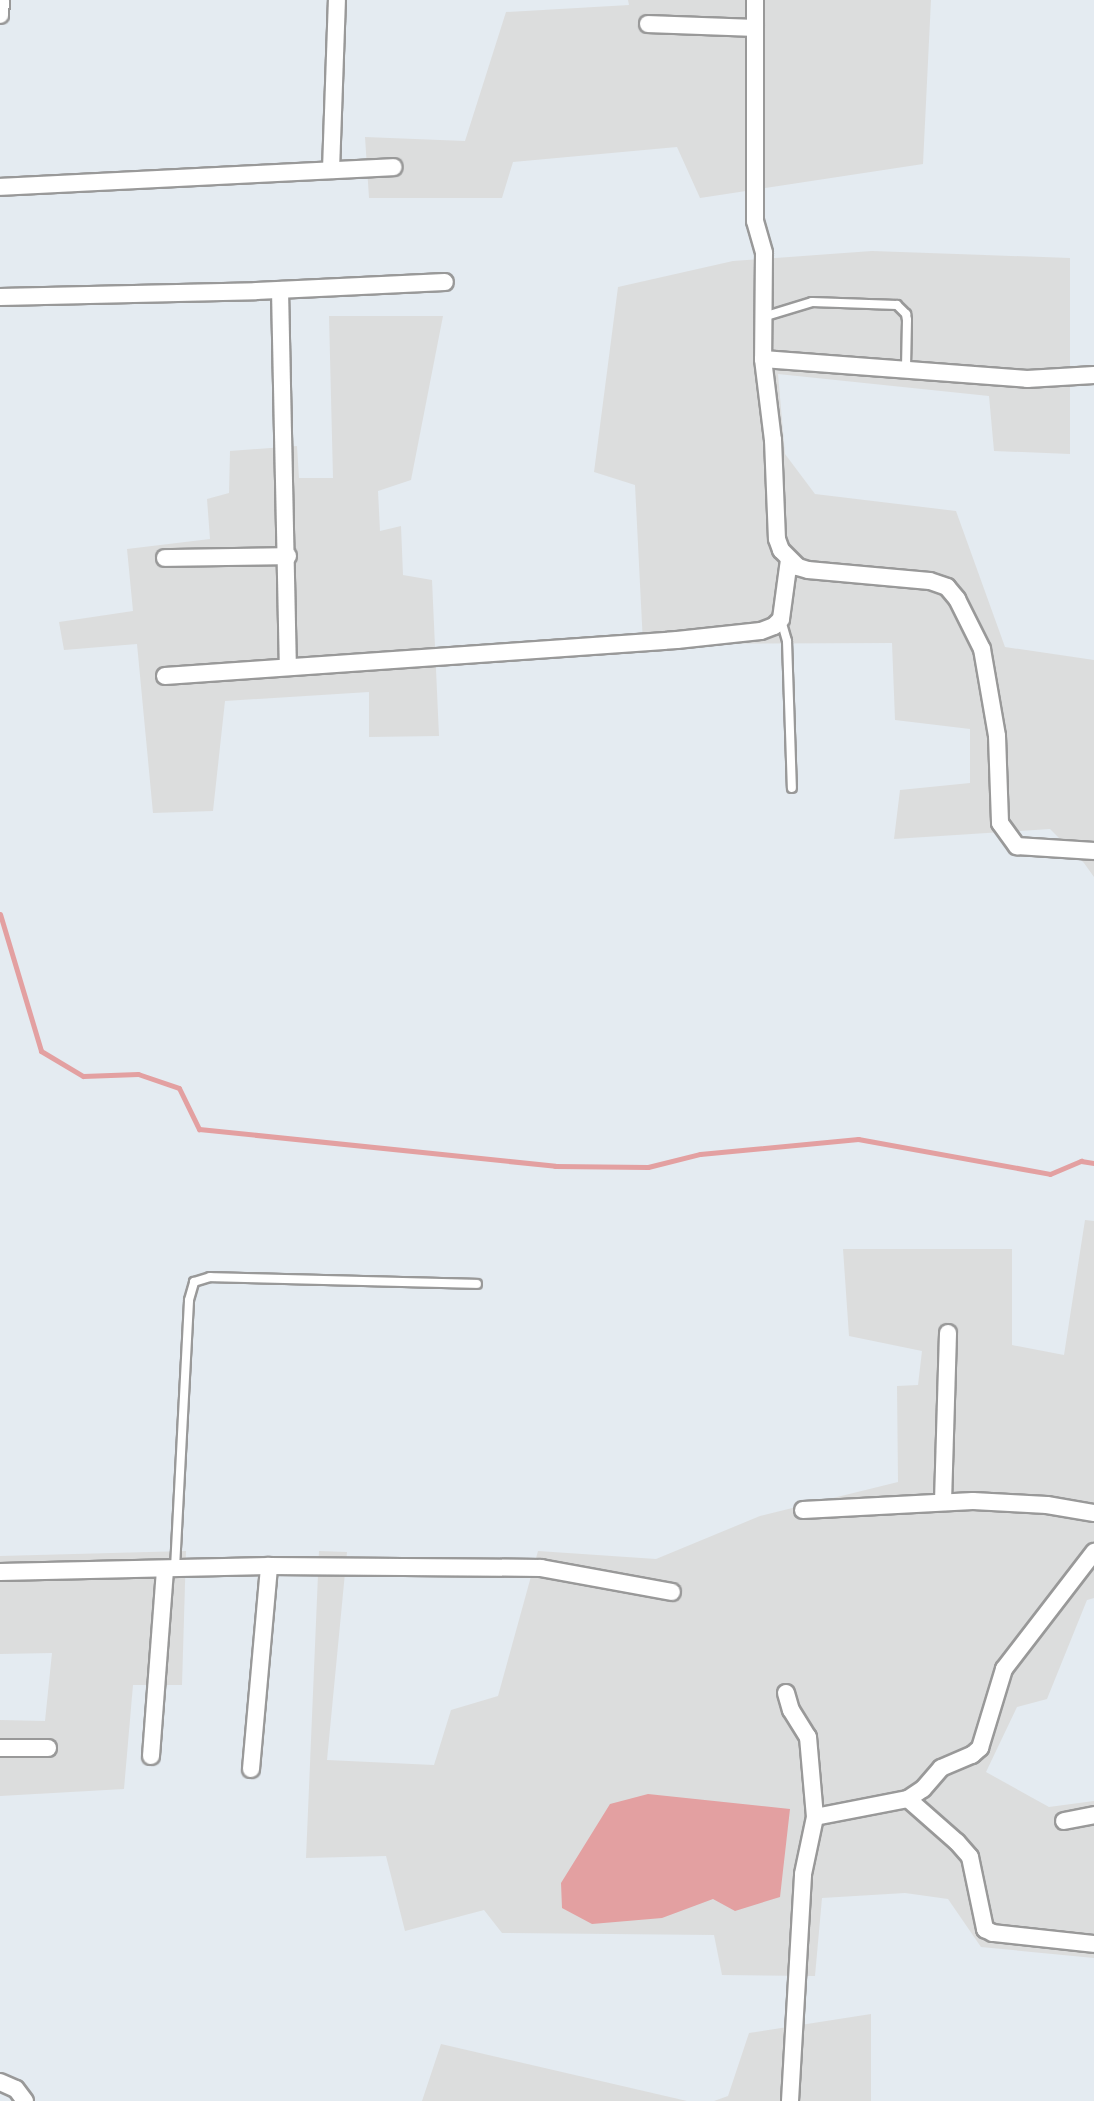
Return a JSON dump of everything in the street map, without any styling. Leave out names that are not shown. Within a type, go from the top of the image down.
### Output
[{"type":"street","points":[[0,15],[2,0]]},
{"type":"street","points":[[332,170],[337,0]]},
{"type":"street","points":[[755,0],[755,221],[764,253],[766,286],[763,359],[773,440],[777,539],[781,550],[798,567],[808,570],[930,581],[946,587],[957,599],[982,649],[997,736],[1000,823],[1017,846],[1094,850]]},
{"type":"street","points":[[648,24],[755,28]]},
{"type":"street","points":[[0,187],[393,167]]},
{"type":"street","points":[[0,297],[280,290],[445,282]]},
{"type":"street","points":[[280,290],[288,556],[288,668]]},
{"type":"street","points":[[763,359],[906,368],[1027,379],[1094,375]]},
{"type":"street","points":[[165,558],[288,556]]},
{"type":"street","points":[[165,676],[677,640],[761,631],[774,626],[781,619],[789,560]]},
{"type":"street","points":[[943,1502],[948,1333]]},
{"type":"street","points":[[803,1510],[973,1501],[1047,1505],[1094,1513]]},
{"type":"street","points":[[815,1817],[908,1799],[923,1789],[941,1768],[972,1755],[980,1748],[1004,1669],[1094,1552]]},
{"type":"street","points":[[251,1769],[269,1566]]},
{"type":"street","points":[[0,1572],[269,1566],[541,1568],[672,1592]]},
{"type":"street","points":[[151,1756],[170,1569]]},
{"type":"street","points":[[786,1693],[791,1710],[808,1737],[815,1817],[803,1874],[790,2101]]},
{"type":"street","points":[[0,1748],[48,1748]]},
{"type":"street","points":[[908,1799],[957,1842],[970,1857],[985,1929],[993,1933],[1094,1944]]},
{"type":"street","points":[[1064,1821],[1094,1815]]},
{"type":"street","points":[[0,2082],[16,2089],[25,2101]]},
{"type":"lane","points":[[763,317],[812,302],[897,305],[906,314],[907,320],[906,368]]},
{"type":"lane","points":[[781,619],[787,641],[792,789]]},
{"type":"lane","points":[[170,1569],[189,1300],[194,1282],[210,1278],[477,1284]]},
{"type":"shaded area","points":[[628,0],[931,0],[923,164],[700,198],[677,147],[513,162],[502,198],[369,198],[365,137],[465,141],[506,12],[629,5]]},
{"type":"shaded area","points":[[872,251],[1070,258],[1070,454],[994,451],[989,396],[778,374],[785,454],[815,494],[956,511],[1005,647],[1094,660],[1094,877],[1084,863],[1050,829],[894,839],[900,790],[970,783],[970,729],[895,720],[892,643],[643,644],[635,485],[594,472],[618,287],[733,261]]},
{"type":"shaded area","points":[[329,316],[443,316],[411,480],[378,491],[380,531],[401,526],[403,575],[432,580],[439,736],[369,737],[369,692],[225,701],[213,811],[153,813],[137,644],[64,650],[59,622],[133,611],[127,549],[210,539],[207,499],[229,493],[230,451],[297,446],[299,478],[333,478]]},
{"type":"shaded area","points":[[1085,1220],[1094,1221],[1094,1598],[1087,1600],[1047,1699],[1017,1707],[986,1772],[1049,1807],[1094,1801],[1094,1958],[981,1947],[948,1899],[905,1893],[822,1898],[815,1976],[722,1975],[714,1935],[502,1933],[484,1910],[405,1931],[386,1856],[306,1858],[319,1551],[347,1552],[327,1760],[434,1765],[451,1710],[498,1696],[538,1551],[656,1559],[760,1516],[898,1482],[897,1386],[918,1385],[922,1351],[849,1336],[843,1249],[1012,1249],[1012,1345],[1064,1355]]},
{"type":"shaded area","points":[[186,1551],[182,1685],[133,1685],[124,1789],[0,1796],[0,1720],[45,1721],[52,1653],[0,1654],[0,1556]]},
{"type":"shaded area","points":[[648,1794],[790,1809],[780,1897],[735,1911],[713,1899],[662,1918],[592,1924],[562,1908],[561,1883],[610,1804]]},
{"type":"shaded area","points":[[871,2014],[871,2101],[714,2101],[728,2096],[749,2033]]},
{"type":"shaded area","points":[[441,2044],[687,2101],[422,2101]]},
{"type":"waterway","points":[[0,914],[41,1051],[83,1076],[138,1074],[179,1088],[199,1129],[555,1166],[648,1167],[700,1154],[858,1139],[1050,1174],[1081,1161],[1094,1163]]}]
